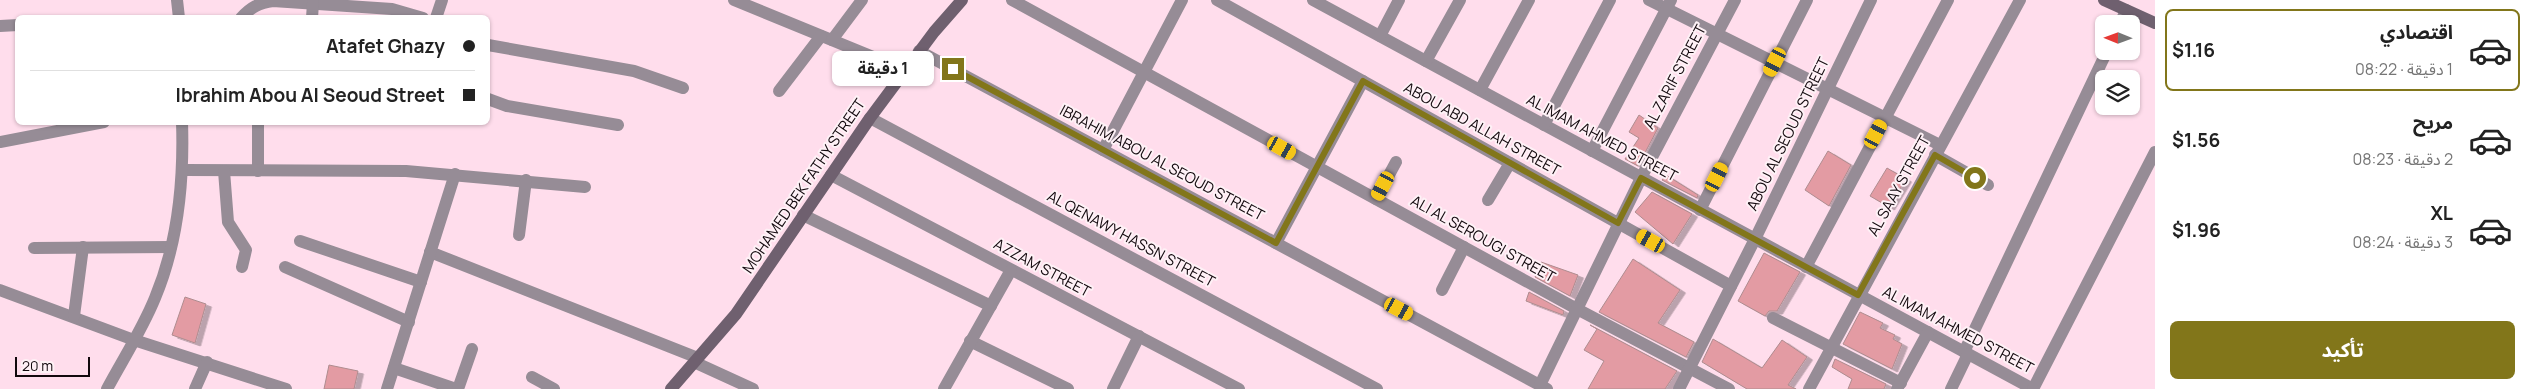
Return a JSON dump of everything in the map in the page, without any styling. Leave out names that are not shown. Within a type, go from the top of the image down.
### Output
[{"type":"street","points":[[177,0],[179,15]]},
{"type":"street","points":[[437,15],[442,0]]},
{"type":"street","points":[[734,0],[752,3],[826,38],[906,70]]},
{"type":"street","points":[[779,91],[862,0]]},
{"type":"street","name":"MOHAMED BEK FATHY STREET","points":[[671,389],[736,314],[870,118],[919,51],[962,0]]},
{"type":"street","name":"ALI AL SEROUGI STREET","points":[[1012,0],[1577,309],[1729,389]]},
{"type":"street","points":[[1103,150],[1182,0]]},
{"type":"street","name":"ABOU ABD ALLAH STREET","points":[[1217,0],[1731,286]]},
{"type":"street","name":"AL IMAM AHMED STREET","points":[[1313,0],[1327,3],[1380,36],[2033,389]]},
{"type":"street","points":[[1380,36],[1399,0]]},
{"type":"street","points":[[1426,61],[1460,0]]},
{"type":"street","points":[[1480,90],[1529,0]]},
{"type":"street","points":[[1544,125],[1610,0]]},
{"type":"street","points":[[1650,0],[1669,4],[1716,33],[1885,118],[1938,150],[1988,185]]},
{"type":"street","name":"AL ZARIF STREET","points":[[1543,387],[1577,309],[1618,223],[1735,0]]},
{"type":"street","points":[[1700,210],[1807,0]]},
{"type":"street","name":"ABOU AL SEOUD STREET","points":[[1679,389],[1755,239],[1871,0]]},
{"type":"street","points":[[1806,267],[1948,0]]},
{"type":"street","name":"AL SAAY STREET","points":[[1809,389],[1858,295],[2020,0]]},
{"type":"street","points":[[2104,0],[2155,23]]},
{"type":"street","points":[[244,15],[261,2],[273,1],[366,3],[415,15]]},
{"type":"street","points":[[314,15],[320,2]]},
{"type":"street","points":[[1592,151],[1669,4]]},
{"type":"street","points":[[2124,15],[2126,10]]},
{"type":"street","points":[[0,26],[15,25]]},
{"type":"street","points":[[490,45],[634,71],[683,88]]},
{"type":"street","name":"IBRAHIM ABOU AL SEOUD STREET","points":[[919,51],[1543,387]]},
{"type":"street","points":[[1951,389],[2103,60]]},
{"type":"street","points":[[1276,243],[1363,81]]},
{"type":"street","points":[[490,100],[507,106],[618,125]]},
{"type":"street","name":"AL QENAWY HASSN STREET","points":[[870,118],[1377,389]]},
{"type":"street","points":[[0,142],[88,125]]},
{"type":"street","points":[[107,389],[155,298],[171,247],[184,170],[182,125]]},
{"type":"street","points":[[258,125],[258,171]]},
{"type":"street","points":[[2033,389],[2155,152]]},
{"type":"street","points":[[1376,199],[1396,162]]},
{"type":"street","points":[[1488,200],[1510,162]]},
{"type":"street","points":[[184,170],[342,170],[455,174],[585,187]]},
{"type":"street","points":[[224,171],[228,222],[246,250],[242,267]]},
{"type":"street","points":[[387,389],[455,174]]},
{"type":"street","name":"AZZAM STREET","points":[[831,174],[1239,389]]},
{"type":"street","points":[[519,235],[526,180]]},
{"type":"street","points":[[803,215],[991,306]]},
{"type":"street","points":[[300,241],[421,282]]},
{"type":"street","points":[[74,316],[83,247]]},
{"type":"street","points":[[34,248],[171,247]]},
{"type":"street","points":[[1442,290],[1464,247]]},
{"type":"street","points":[[430,252],[696,360],[753,389]]},
{"type":"street","points":[[285,267],[409,322]]},
{"type":"street","points":[[944,389],[1011,270]]},
{"type":"street","points":[[0,290],[74,316],[134,340],[286,389]]},
{"type":"street","points":[[1773,318],[1831,347],[1899,386],[1928,332]]},
{"type":"street","points":[[1113,389],[1139,336]]},
{"type":"street","points":[[970,341],[1068,389]]},
{"type":"street","points":[[394,368],[457,389],[472,349]]},
{"type":"street","points":[[195,389],[207,362]]},
{"type":"street","points":[[532,377],[554,389]]},
{"type":"building","points":[[1639,115],[1658,128],[1638,166],[1625,159],[1639,138],[1629,132]]},
{"type":"building","points":[[1828,151],[1851,165],[1829,206],[1805,190]]},
{"type":"building","points":[[1887,168],[1906,179],[1889,207],[1870,196]]},
{"type":"building","points":[[1666,175],[1698,195],[1697,198],[1662,180]]},
{"type":"building","points":[[1652,192],[1692,214],[1673,244],[1635,212]]},
{"type":"building","points":[[1764,253],[1800,272],[1777,311],[1769,311],[1765,316],[1738,301]]},
{"type":"building","points":[[1633,259],[1680,290],[1658,323],[1694,342],[1686,357],[1599,312]]},
{"type":"building","points":[[1541,262],[1578,275],[1570,296],[1535,277]]},
{"type":"building","points":[[1529,292],[1564,311],[1563,315],[1526,301]]},
{"type":"building","points":[[185,297],[206,304],[195,343],[172,335]]},
{"type":"building","points":[[1860,312],[1883,323],[1880,328],[1895,335],[1893,339],[1902,344],[1892,369],[1843,344]]},
{"type":"building","points":[[1590,325],[1677,371],[1665,389],[1588,389],[1604,361],[1584,350],[1597,329]]},
{"type":"building","points":[[1713,339],[1762,368],[1782,340],[1807,357],[1788,385],[1796,389],[1747,389],[1702,362]]},
{"type":"building","points":[[1835,359],[1886,384],[1884,389],[1848,389],[1852,379],[1832,367]]},
{"type":"building","points":[[329,365],[358,371],[354,389],[324,389]]},
{"type":"route","points":[[953,69],[1276,243],[1363,81],[1618,223],[1641,178],[1858,295],[1935,155],[1975,178]]}]
